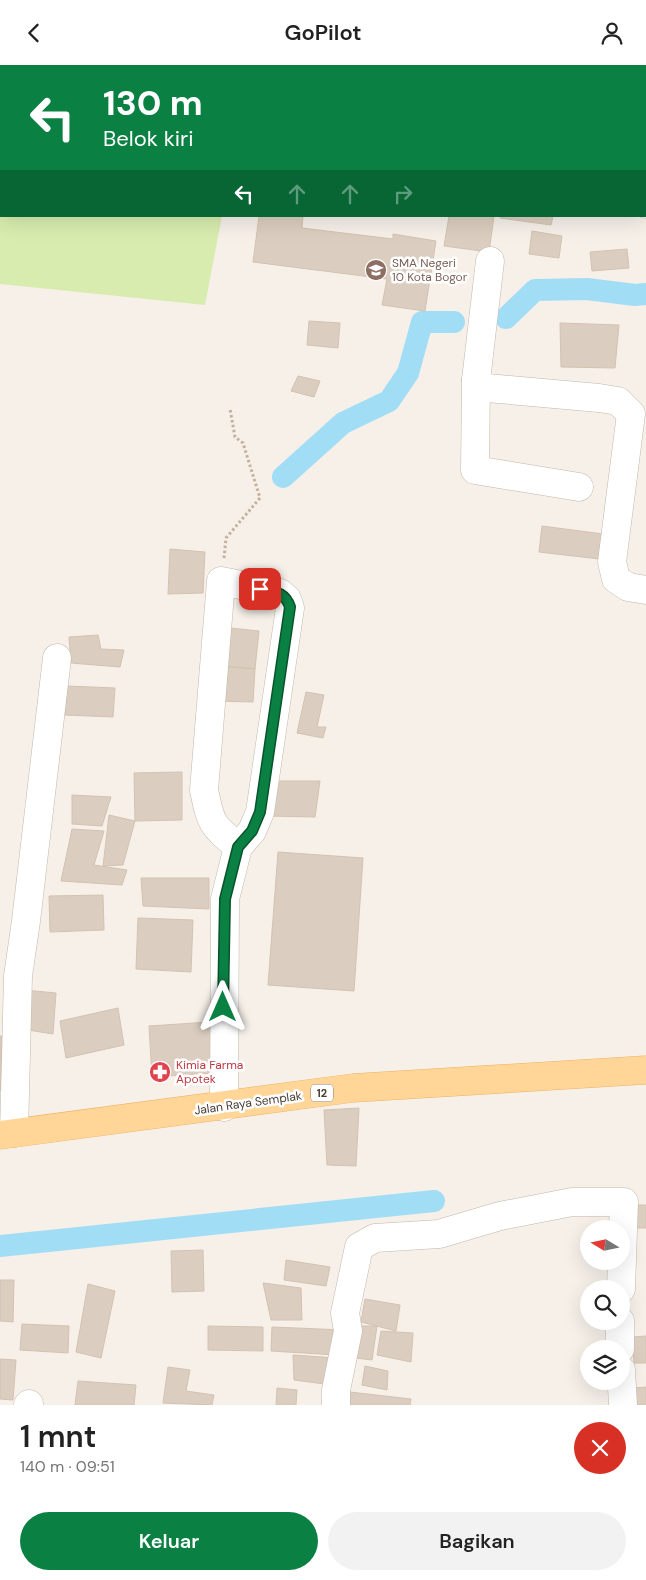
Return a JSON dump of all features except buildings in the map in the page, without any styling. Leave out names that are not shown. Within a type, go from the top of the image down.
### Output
[{"type":"main road","name":"Jalan Raya Semplak","points":[[7,1134],[224,1107],[352,1088],[646,1070]]},
{"type":"street","points":[[490,261],[476,380],[475,470],[579,487]]},
{"type":"street","points":[[476,380],[480,386],[487,388],[599,397],[618,401],[632,413],[612,561],[616,579],[628,587],[646,591]]},
{"type":"street","points":[[224,1107],[225,899],[238,847],[252,831],[260,812],[290,607],[287,599],[280,593],[221,581],[204,790],[209,817],[216,828],[238,847]]},
{"type":"street","points":[[7,1134],[18,976],[57,658]]},
{"type":"street","points":[[336,1405],[348,1331],[345,1313],[359,1247],[375,1238],[439,1234],[500,1217],[572,1202],[624,1202],[621,1280]]},
{"type":"street","points":[[622,1390],[623,1405]]},
{"type":"path","points":[[221,581],[226,538],[260,498],[242,443],[236,437],[230,409]]},
{"type":"green space","points":[[0,217],[222,217],[205,305],[0,284]]},
{"type":"waterway","points":[[506,318],[535,290],[587,289],[635,295],[646,294]]},
{"type":"waterway","points":[[283,477],[343,423],[389,401],[408,373],[422,322],[454,322]]},
{"type":"waterway","points":[[0,1246],[434,1201]]},
{"type":"place","name":"SMA Negeri 10 Kota Bogor","points":[[376,270]]},
{"type":"place","name":"Kimia Farma Apotek","points":[[160,1072]]},
{"type":"route","points":[[223,1007],[225,899],[238,847],[252,831],[260,812],[268,769],[290,607],[287,599],[280,593],[260,589]]}]
